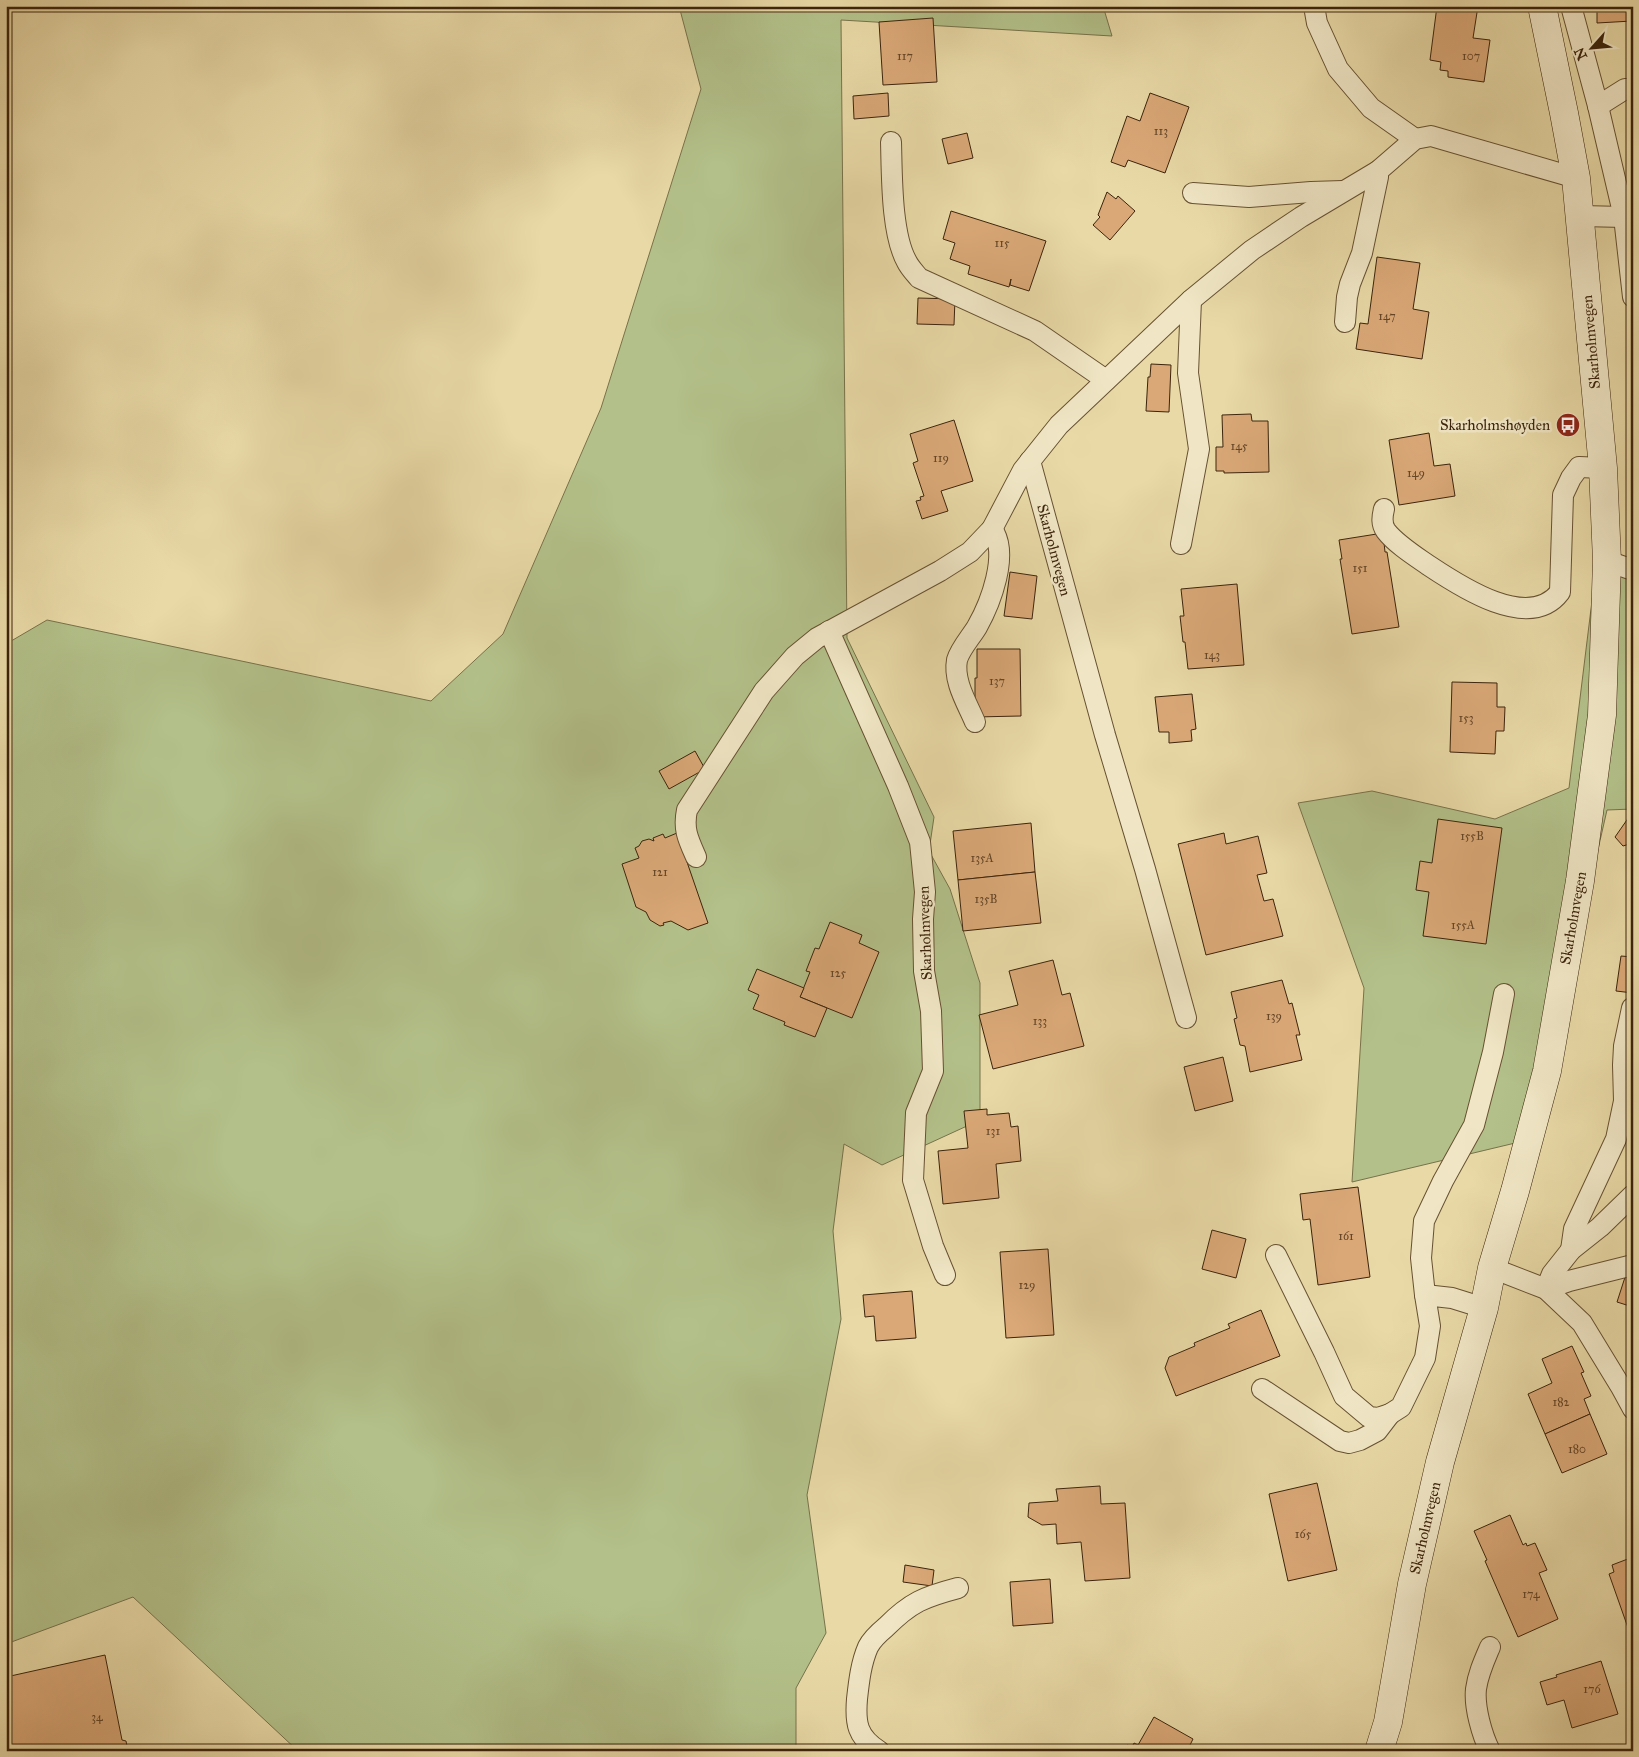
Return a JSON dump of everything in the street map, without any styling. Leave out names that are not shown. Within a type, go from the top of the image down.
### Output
[{"type":"street","name":"Skarholmvegen","points":[[1379,1751],[1388,1722],[1412,1584],[1440,1462],[1484,1308],[1492,1268],[1547,1071],[1580,881],[1602,716],[1607,561],[1602,468],[1581,216],[1564,113],[1542,6]]},
{"type":"lane","points":[[1314,6],[1316,23],[1338,69],[1371,108],[1415,139]]},
{"type":"lane","points":[[1571,6],[1598,106],[1628,231],[1633,297]]},
{"type":"lane","points":[[1598,106],[1625,89],[1633,88]]},
{"type":"lane","points":[[696,857],[684,823],[687,810],[764,691],[796,656],[817,638],[970,552],[992,529],[1023,470],[1059,425],[1191,300],[1252,250],[1301,216],[1378,171],[1415,139],[1431,136],[1576,178]]},
{"type":"lane","points":[[892,142],[892,187],[901,246],[906,262],[919,278],[1035,331],[1106,380]]},
{"type":"lane","points":[[1345,322],[1347,297],[1362,253],[1378,171]]},
{"type":"lane","points":[[1193,193],[1249,197],[1345,191]]},
{"type":"lane","points":[[1581,216],[1628,231]]},
{"type":"lane","points":[[1181,544],[1199,449],[1188,373],[1191,300]]},
{"type":"lane","name":"Skarholmvegen","points":[[1030,461],[1105,735],[1145,869],[1186,1018]]},
{"type":"lane","points":[[1384,509],[1382,521],[1386,531],[1410,552],[1460,586],[1481,597],[1508,606],[1529,608],[1554,599],[1560,592],[1563,496],[1571,478],[1579,467],[1602,468]]},
{"type":"lane","points":[[976,722],[960,687],[957,669],[958,659],[988,604],[996,578],[999,559],[998,544],[992,529]]},
{"type":"lane","points":[[1607,561],[1633,570]]},
{"type":"lane","name":"Skarholmvegen","points":[[829,631],[898,786],[920,842],[925,892],[923,919],[924,970],[932,1011],[933,1071],[916,1113],[914,1180],[933,1246],[945,1275]]},
{"type":"lane","points":[[1276,1255],[1344,1396],[1369,1417],[1378,1418],[1390,1414],[1401,1407],[1425,1358],[1430,1326],[1421,1258],[1424,1221],[1474,1124],[1493,1052],[1504,994]]},
{"type":"lane","points":[[1570,1250],[1574,1229],[1616,1139],[1624,1101],[1624,1056],[1632,1008]]},
{"type":"lane","points":[[1546,1289],[1552,1274],[1570,1250],[1600,1227],[1633,1195]]},
{"type":"lane","points":[[1546,1289],[1569,1281],[1633,1265]]},
{"type":"lane","points":[[1492,1268],[1546,1289],[1582,1322],[1633,1409]]},
{"type":"lane","points":[[1425,1295],[1452,1298],[1484,1308]]},
{"type":"lane","points":[[1262,1389],[1340,1440],[1349,1443],[1360,1440],[1377,1431],[1390,1414]]},
{"type":"lane","points":[[879,1751],[871,1746],[861,1735],[856,1721],[858,1687],[869,1645],[900,1613],[916,1602],[958,1588]]},
{"type":"lane","points":[[1490,1647],[1481,1667],[1476,1690],[1479,1721],[1490,1751]]},
{"type":"green space","points":[[679,6],[1103,6],[1112,36],[841,20],[847,638],[934,817],[929,851],[950,889],[980,983],[980,1120],[882,1165],[844,1144],[833,1231],[841,1319],[807,1495],[826,1633],[796,1688],[796,1751],[298,1751],[133,1597],[6,1644],[6,644],[47,620],[431,701],[503,634],[601,408],[701,89]]},
{"type":"green space","points":[[1597,560],[1633,568],[1633,809],[1607,810],[1532,1139],[1352,1182],[1364,988],[1298,803],[1372,791],[1495,819],[1569,788]]},
{"type":"building","points":[[1437,6],[1478,6],[1473,38],[1490,40],[1484,82],[1448,77],[1448,71],[1440,70],[1441,62],[1430,60]]},
{"type":"building","points":[[1597,6],[1631,6],[1632,21],[1597,23]]},
{"type":"building","points":[[1631,6],[1633,6],[1633,50],[1631,50],[1629,21],[1632,21]]},
{"type":"building","points":[[933,18],[937,82],[883,85],[879,22]]},
{"type":"building","points":[[888,93],[889,116],[854,119],[853,96]]},
{"type":"building","points":[[1150,93],[1189,107],[1165,173],[1128,160],[1125,167],[1111,162],[1127,116],[1140,121]]},
{"type":"building","points":[[967,133],[973,158],[948,164],[942,139]]},
{"type":"building","points":[[1107,192],[1116,199],[1118,196],[1135,211],[1110,240],[1093,225],[1100,217],[1098,215]]},
{"type":"building","points":[[951,211],[1046,241],[1029,291],[1010,285],[1011,279],[1009,287],[968,274],[970,266],[950,259],[955,243],[943,239]]},
{"type":"building","points":[[1377,257],[1420,263],[1413,309],[1429,312],[1422,359],[1356,349],[1360,323],[1368,324]]},
{"type":"building","points":[[918,298],[955,299],[954,325],[917,324]]},
{"type":"building","points":[[1151,364],[1171,365],[1169,412],[1146,411],[1148,377],[1150,377]]},
{"type":"building","points":[[1251,414],[1252,421],[1268,421],[1269,472],[1224,473],[1224,471],[1216,471],[1216,447],[1223,447],[1222,415]]},
{"type":"building","points":[[954,420],[973,481],[941,491],[948,511],[922,519],[916,501],[921,500],[920,497],[924,496],[913,463],[918,461],[910,434]]},
{"type":"building","points":[[1429,433],[1434,466],[1450,464],[1455,496],[1399,505],[1389,440]]},
{"type":"building","points":[[1383,533],[1399,627],[1352,634],[1340,559],[1342,559],[1339,540]]},
{"type":"building","points":[[1010,572],[1037,576],[1032,619],[1004,616]]},
{"type":"building","points":[[1237,584],[1244,665],[1188,669],[1180,616],[1184,616],[1181,589]]},
{"type":"building","points":[[977,649],[1020,649],[1021,716],[975,717]]},
{"type":"building","points":[[1452,682],[1497,683],[1497,707],[1505,707],[1504,731],[1496,731],[1495,754],[1450,752]]},
{"type":"building","points":[[1192,694],[1196,729],[1191,730],[1192,741],[1169,743],[1169,732],[1159,732],[1155,697]]},
{"type":"building","points":[[695,751],[705,769],[669,789],[659,771]]},
{"type":"building","points":[[1629,817],[1633,821],[1633,843],[1623,846],[1615,837]]},
{"type":"building","points":[[1438,819],[1502,828],[1486,944],[1423,936],[1429,892],[1416,890],[1420,861],[1432,863]]},
{"type":"building","points":[[1031,823],[1035,872],[958,880],[953,831]]},
{"type":"building","points":[[677,833],[708,923],[688,930],[671,921],[660,926],[650,920],[646,912],[636,907],[622,864],[639,858],[635,848],[642,841],[649,839],[654,841],[653,838],[663,834],[665,838]]},
{"type":"building","points":[[1224,833],[1226,844],[1258,836],[1267,873],[1257,875],[1264,901],[1273,899],[1283,936],[1206,955],[1178,844]]},
{"type":"building","points":[[1035,872],[1041,923],[963,931],[958,880]]},
{"type":"building","points":[[830,922],[862,935],[859,943],[879,952],[852,1018],[800,997],[810,972],[806,971],[815,948],[819,949]]},
{"type":"building","points":[[1621,956],[1633,957],[1633,993],[1616,991]]},
{"type":"building","points":[[1053,960],[1062,995],[1070,993],[1084,1046],[993,1069],[979,1015],[1018,1005],[1009,971]]},
{"type":"building","points":[[757,969],[804,988],[800,997],[827,1008],[815,1037],[784,1025],[785,1022],[753,1009],[759,995],[748,990]]},
{"type":"building","points":[[1282,980],[1289,1004],[1292,1003],[1300,1035],[1296,1035],[1302,1060],[1250,1072],[1245,1046],[1240,1045],[1234,1019],[1237,1018],[1231,992]]},
{"type":"building","points":[[1223,1057],[1233,1101],[1195,1111],[1184,1067]]},
{"type":"building","points":[[987,1109],[987,1115],[1009,1113],[1011,1127],[1018,1126],[1021,1161],[996,1164],[999,1198],[943,1204],[938,1151],[968,1148],[964,1111]]},
{"type":"building","points":[[1358,1187],[1370,1277],[1318,1285],[1310,1219],[1303,1220],[1300,1194]]},
{"type":"building","points":[[1212,1230],[1246,1239],[1236,1278],[1202,1269]]},
{"type":"building","points":[[1048,1249],[1054,1335],[1006,1338],[1000,1252]]},
{"type":"building","points":[[1627,1271],[1633,1273],[1633,1307],[1617,1302]]},
{"type":"building","points":[[912,1291],[916,1338],[876,1341],[874,1316],[865,1317],[863,1295]]},
{"type":"building","points":[[1261,1310],[1280,1356],[1176,1396],[1165,1368],[1169,1357],[1195,1346],[1194,1343],[1230,1328],[1228,1324]]},
{"type":"building","points":[[1572,1346],[1584,1372],[1581,1373],[1591,1396],[1584,1399],[1590,1414],[1545,1434],[1528,1394],[1552,1383],[1542,1359]]},
{"type":"building","points":[[1590,1414],[1607,1454],[1562,1473],[1545,1434]]},
{"type":"building","points":[[1317,1483],[1337,1570],[1288,1581],[1269,1494]]},
{"type":"building","points":[[1100,1486],[1101,1504],[1125,1503],[1130,1578],[1085,1581],[1081,1542],[1057,1544],[1056,1524],[1042,1525],[1028,1517],[1029,1503],[1058,1501],[1056,1489]]},
{"type":"building","points":[[1510,1515],[1523,1545],[1526,1543],[1527,1546],[1535,1543],[1547,1570],[1539,1573],[1558,1619],[1518,1637],[1474,1531]]},
{"type":"building","points":[[1633,1557],[1633,1642],[1609,1574],[1614,1572],[1612,1565]]},
{"type":"building","points":[[905,1565],[934,1570],[932,1586],[903,1582]]},
{"type":"building","points":[[1050,1579],[1053,1623],[1013,1626],[1010,1582]]},
{"type":"building","points":[[105,1655],[122,1740],[126,1741],[128,1751],[6,1751],[6,1677]]},
{"type":"building","points":[[1601,1661],[1618,1714],[1572,1728],[1564,1700],[1547,1705],[1540,1682]]},
{"type":"building","points":[[1154,1717],[1193,1739],[1187,1751],[1123,1751],[1127,1745],[1132,1747],[1134,1743],[1138,1745]]},
{"type":"place","name":"Skarholmshøyden","points":[[1568,425]]}]
